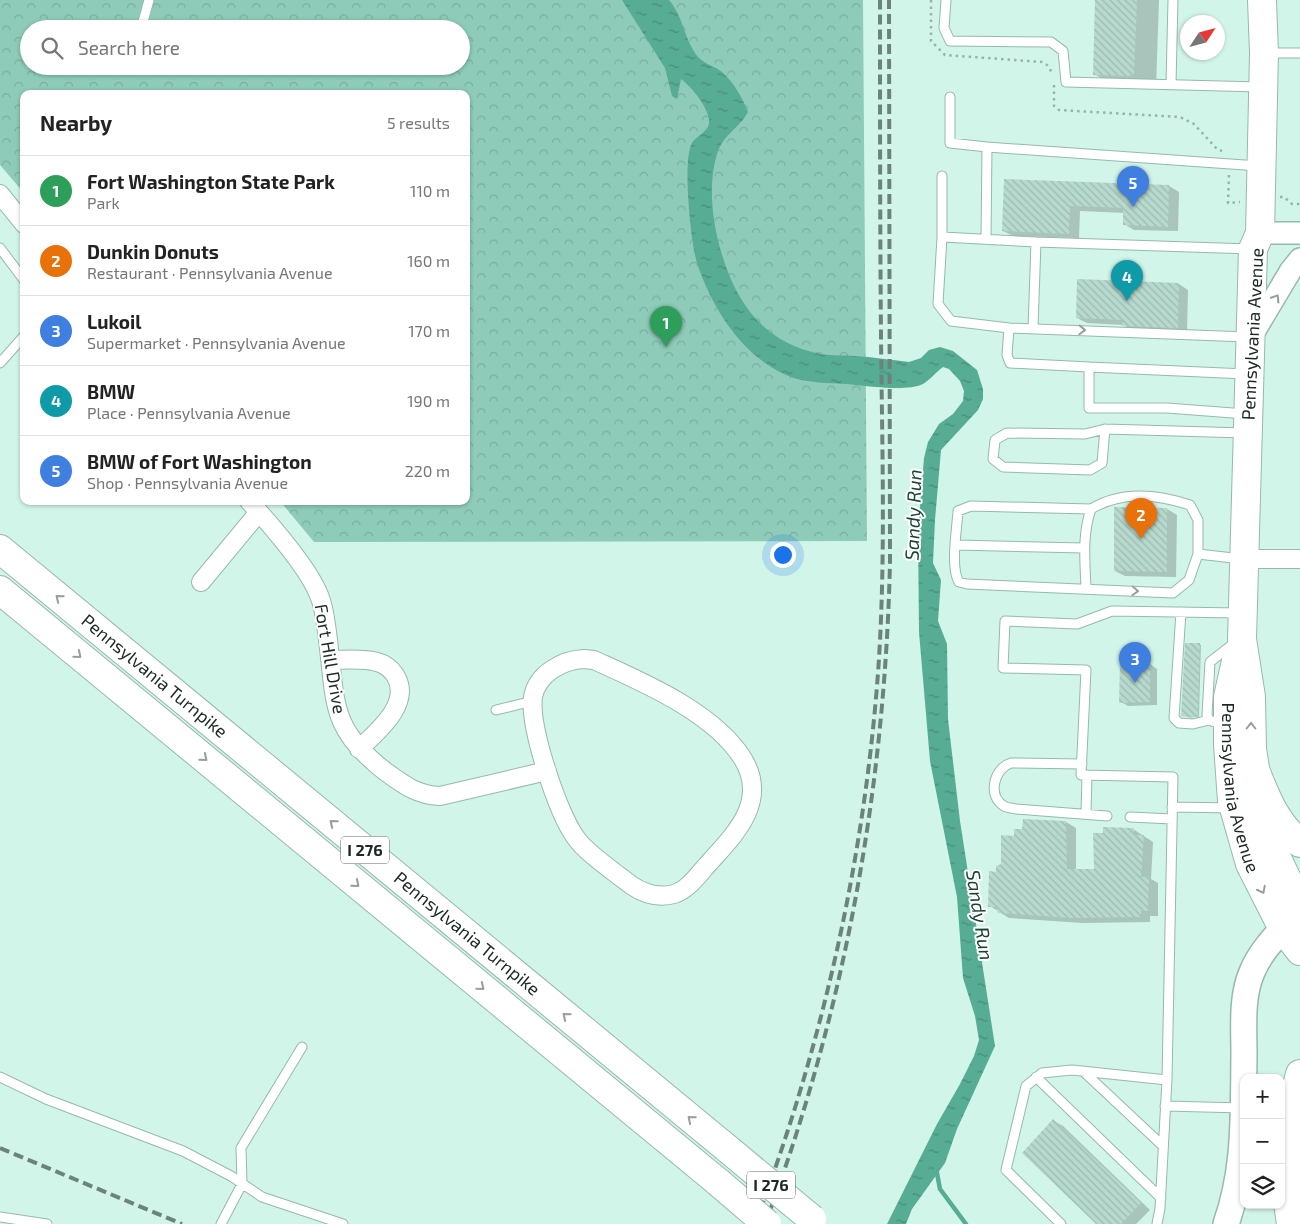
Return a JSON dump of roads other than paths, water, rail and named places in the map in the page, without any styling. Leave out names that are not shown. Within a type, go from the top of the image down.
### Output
[{"type":"main road","name":"Pennsylvania Avenue","points":[[1262,0],[1264,53],[1261,166],[1251,337],[1242,626],[1251,697],[1254,768],[1266,828],[1279,863],[1294,915]]},
{"type":"main road","name":"Pennsylvania Turnpike","points":[[0,550],[815,1222]]},
{"type":"main road","name":"Pennsylvania Turnpike","points":[[0,590],[767,1224]]},
{"type":"main road","name":"Pennsylvania Avenue","points":[[1242,626],[1228,698],[1218,722],[1234,808],[1250,864],[1294,915]]},
{"type":"main road","points":[[1254,768],[1274,814],[1300,843]]},
{"type":"main road","points":[[1294,915],[1300,951]]},
{"type":"main road","points":[[1244,1074],[1244,1015],[1248,982],[1259,958],[1294,915]]},
{"type":"main road","points":[[1291,1224],[1286,1184],[1286,1158],[1290,1118],[1300,1074]]},
{"type":"main road","points":[[1226,1224],[1242,1161],[1244,1119]]},
{"type":"street","points":[[0,194],[20,219]]},
{"type":"street","points":[[1256,241],[1300,233]]},
{"type":"street","points":[[1251,337],[1290,270],[1300,258]]},
{"type":"street","points":[[202,582],[254,507]]},
{"type":"street","name":"Fort Hill Drive","points":[[254,507],[313,582],[320,596],[326,621],[337,712],[348,736],[360,749],[410,790],[429,795],[440,796],[547,771]]},
{"type":"street","points":[[1243,559],[1300,558]]},
{"type":"street","points":[[584,659],[594,660],[668,695],[725,735],[745,761],[751,786],[748,813],[742,825],[689,885],[675,894],[658,896],[639,891],[578,841],[566,821],[547,771],[532,714],[533,701],[538,683],[548,672],[572,660],[584,659]]},
{"type":"street","points":[[330,660],[380,662],[390,669],[400,686],[398,701],[390,717],[360,749]]},
{"type":"lane","points":[[143,20],[149,0]]},
{"type":"lane","points":[[946,0],[944,28],[950,41],[1052,42],[1063,51],[1066,82],[1263,87]]},
{"type":"lane","points":[[1171,84],[1173,0]]},
{"type":"lane","points":[[1264,53],[1300,53]]},
{"type":"lane","points":[[950,97],[950,143],[1261,166]]},
{"type":"lane","points":[[986,239],[987,147]]},
{"type":"lane","points":[[942,176],[942,237],[938,304],[951,321],[1009,328],[1251,337]]},
{"type":"lane","points":[[942,237],[1036,242],[1256,241]]},
{"type":"lane","points":[[1033,328],[1036,242]]},
{"type":"lane","points":[[0,248],[20,275]]},
{"type":"lane","points":[[1009,328],[1007,356],[1010,363],[1250,374]]},
{"type":"lane","points":[[0,363],[20,340]]},
{"type":"lane","points":[[1089,367],[1090,408],[1167,408],[1248,424]]},
{"type":"lane","points":[[1105,429],[1102,463],[1090,470],[1003,467],[993,459],[995,440],[1007,433],[1085,434],[1105,429],[1248,424]]},
{"type":"lane","points":[[1130,495],[1172,499],[1190,505],[1198,520],[1198,554],[1189,580],[1173,593],[967,584],[959,582],[956,576],[958,511],[971,506],[1091,509],[1107,499],[1130,495]]},
{"type":"lane","points":[[1086,588],[1084,548],[1086,522],[1091,509]]},
{"type":"lane","points":[[956,545],[1084,548]]},
{"type":"lane","points":[[1198,554],[1243,559]]},
{"type":"lane","points":[[1157,1224],[1161,1198],[1167,1080],[1173,778],[1081,775],[1086,670],[1003,668],[1005,621],[1077,624],[1112,611],[1181,612],[1242,626]]},
{"type":"lane","points":[[1181,612],[1174,718],[1179,723],[1218,722]]},
{"type":"lane","points":[[496,710],[533,701]]},
{"type":"lane","points":[[1082,764],[1011,763],[1003,765],[998,771],[994,783],[996,797],[1003,806],[1016,809],[1107,816]]},
{"type":"lane","points":[[1086,775],[1086,814]]},
{"type":"lane","points":[[1172,807],[1234,808]]},
{"type":"lane","points":[[1130,817],[1172,819]]},
{"type":"lane","points":[[221,1224],[242,1184],[241,1148],[302,1047]]},
{"type":"lane","points":[[1061,1224],[1006,1170],[1026,1086],[1042,1073],[1084,1072],[1167,1080]]},
{"type":"lane","points":[[1084,1072],[1164,1146]]},
{"type":"lane","points":[[0,1077],[46,1099],[183,1151],[262,1197],[343,1224]]},
{"type":"lane","points":[[1036,1077],[1161,1198]]},
{"type":"lane","points":[[1166,1106],[1240,1108]]},
{"type":"lane","points":[[0,1217],[47,1224]]},
{"type":"water","points":[[622,0],[669,0],[678,14],[690,44],[699,58],[720,70],[730,80],[746,107],[748,112],[724,141],[717,154],[714,165],[712,201],[717,237],[726,268],[743,302],[754,317],[783,340],[801,349],[821,354],[862,356],[909,362],[921,358],[929,350],[940,347],[953,351],[977,370],[983,389],[983,399],[978,410],[941,450],[933,563],[941,580],[938,621],[947,644],[948,719],[960,821],[995,1046],[957,1129],[945,1163],[912,1209],[906,1224],[887,1224],[937,1124],[974,1056],[979,1040],[975,1016],[963,978],[957,897],[930,761],[919,632],[918,530],[924,458],[928,442],[939,424],[953,414],[963,401],[964,391],[960,381],[949,369],[943,367],[923,384],[907,388],[804,380],[791,377],[774,369],[745,345],[721,315],[711,298],[697,263],[692,238],[688,183],[689,152],[694,140],[708,127],[708,114],[698,97],[681,79],[677,99],[672,96],[665,68]]},
{"type":"waterway","points":[[936,1168],[940,1189],[966,1224]]},
{"type":"railway","points":[[755,1224],[801,1090],[820,1021],[851,883],[871,743],[878,673],[883,547],[880,0]]},
{"type":"railway","points":[[765,1224],[793,1144],[818,1062],[838,980],[856,898],[880,730],[890,561],[889,0]]},
{"type":"railway","points":[[0,1148],[182,1224]]},
{"type":"place","name":"BMW of Fort Washington","points":[[1133,207]]},
{"type":"place","name":"BMW","points":[[1127,301]]},
{"type":"place","name":"Fort Washington State Park","points":[[666,347]]},
{"type":"place","name":"Dunkin Donuts","points":[[1141,539]]},
{"type":"place","name":"Lukoil","points":[[1135,683]]},
{"type":"water label","name":"Sandy Run","points":[[913,515]]},
{"type":"water label","name":"Sandy Run","points":[[980,915]]}]
